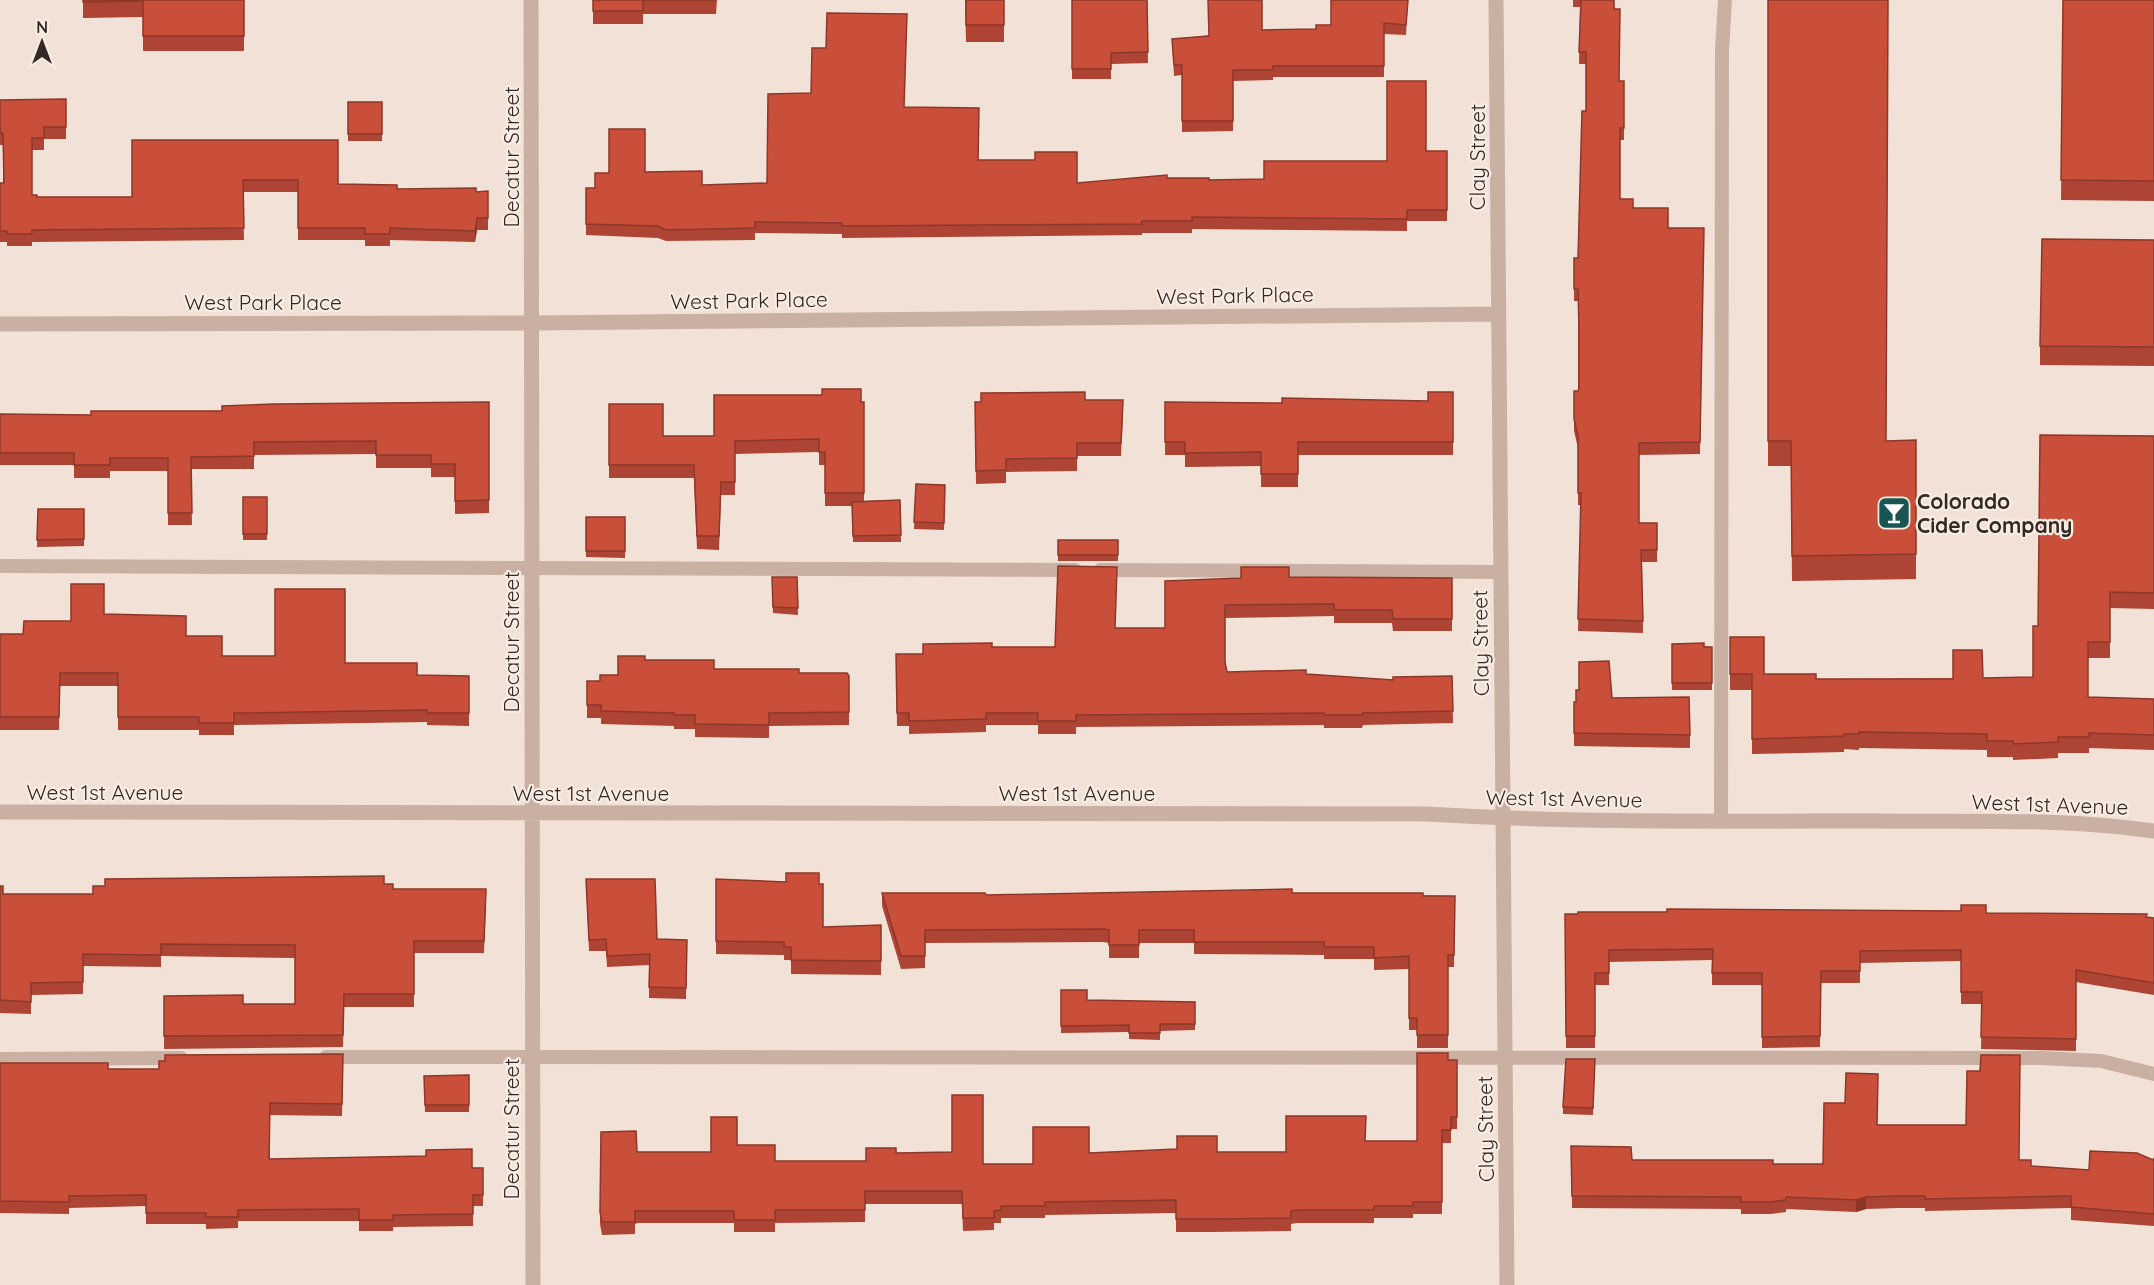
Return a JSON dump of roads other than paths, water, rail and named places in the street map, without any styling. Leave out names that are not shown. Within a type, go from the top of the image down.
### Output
[{"type":"street","name":"Decatur Street","points":[[531,0],[533,1285]]},
{"type":"street","name":"Clay Street","points":[[1496,0],[1507,1285]]},
{"type":"street","name":"West Park Place","points":[[0,324],[533,323],[1498,314]]},
{"type":"street","name":"West 1st Avenue","points":[[0,812],[1426,814],[1503,819],[2001,822],[2099,825],[2154,831]]},
{"type":"lane","points":[[1721,821],[1722,62],[1725,0]]},
{"type":"lane","points":[[0,566],[1500,572]]},
{"type":"lane","points":[[308,1057],[532,1055],[2041,1058],[2102,1061],[2154,1074]]},
{"type":"lane","points":[[0,1059],[201,1058]]},
{"type":"place","name":"Colorado Cider Company","points":[[1894,513]]}]
